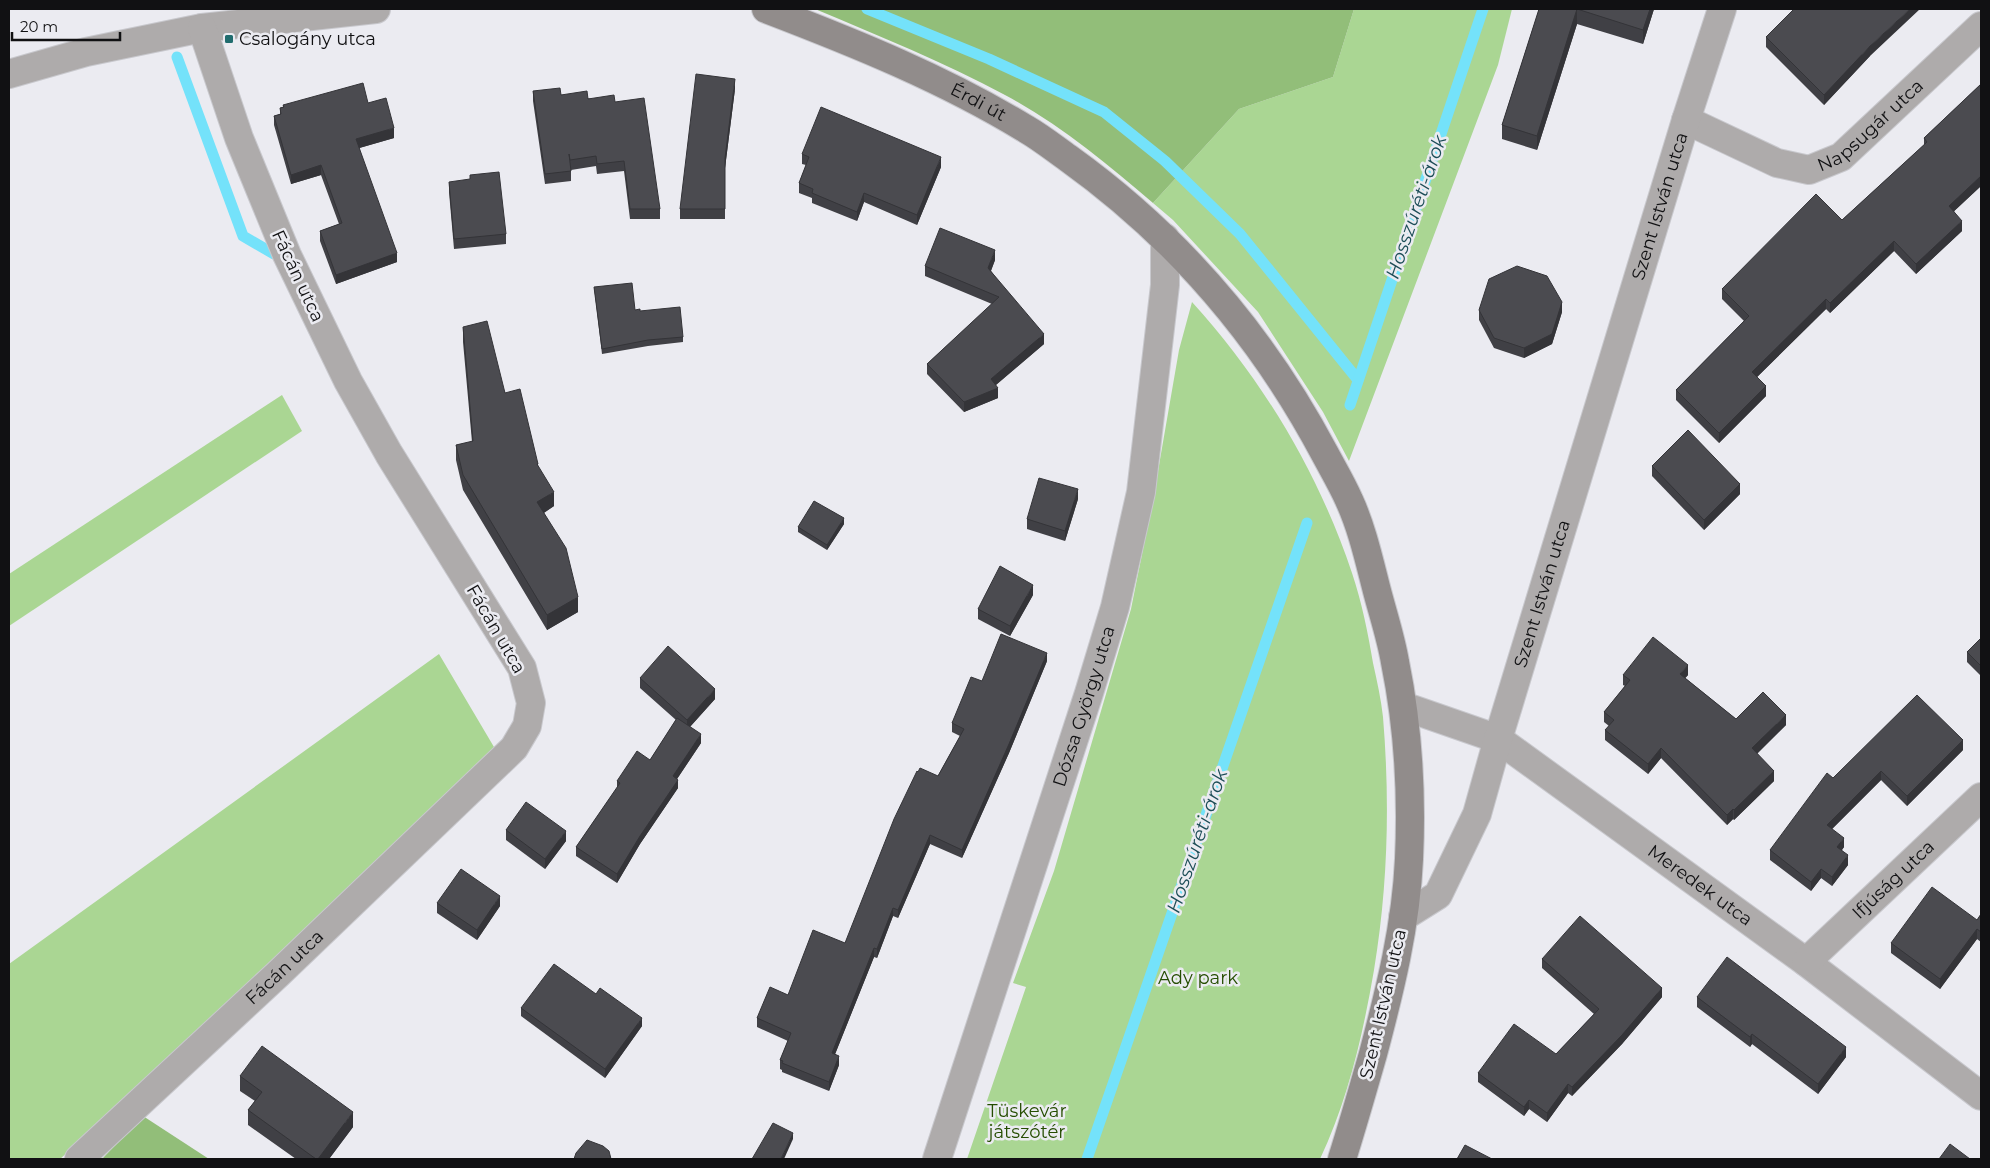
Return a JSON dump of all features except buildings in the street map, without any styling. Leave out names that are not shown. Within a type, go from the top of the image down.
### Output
[{"type":"main road","name":"Érdi út","points":[[766,9],[838,36],[936,81],[1028,130],[1100,181],[1165,238],[1218,294],[1269,360],[1311,428],[1350,501],[1365,544],[1395,659],[1402,706],[1409,793],[1409,859],[1404,917]]},
{"type":"main road","name":"Szent István utca","points":[[1342,1159],[1390,991],[1404,917]]},
{"type":"street","points":[[9,74],[86,52],[202,28],[376,9]]},
{"type":"street","name":"Szent István utca","points":[[1404,917],[1438,895],[1477,814],[1498,739],[1686,120],[1722,9]]},
{"type":"street","name":"Napsugár utca","points":[[1686,120],[1777,163],[1809,170],[1841,157],[1981,26]]},
{"type":"street","name":"Fácán utca","points":[[79,1159],[278,974],[514,748],[527,726],[531,703],[522,668],[389,454],[348,381],[287,255],[246,156],[202,28]]},
{"type":"street","name":"Dózsa György utca","points":[[938,1159],[1090,693],[1115,607],[1141,492],[1165,285],[1165,238]]},
{"type":"street","name":"Meredek utca","points":[[1402,706],[1498,739],[1806,962],[1981,1096]]},
{"type":"street","name":"Ifjúság utca","points":[[1806,962],[1981,798]]},
{"type":"green space","points":[[815,9],[1354,9],[1333,77],[1239,109],[1153,203],[1082,145],[1025,106],[935,60]]},
{"type":"green space","points":[[1354,9],[1512,9],[1498,65],[1349,461],[1323,412],[1258,312],[1173,220],[1153,203],[1239,109],[1333,77]]},
{"type":"green space","name":"Ady park","points":[[1192,302],[1242,363],[1265,396],[1306,464],[1339,536],[1356,584],[1367,629],[1383,717],[1387,781],[1386,844],[1379,938],[1370,994],[1353,1066],[1339,1114],[1320,1159],[967,1159],[1026,987],[1013,983],[1054,871],[1131,609],[1154,494],[1179,350]]},
{"type":"green space","points":[[282,395],[302,431],[9,626],[9,574]]},
{"type":"green space","points":[[439,654],[507,769],[123,1102],[60,1159],[9,1159],[9,964]]},
{"type":"green space","points":[[143,1116],[209,1159],[102,1159]]},
{"type":"waterway","points":[[867,9],[989,59],[1104,112],[1165,161],[1240,234],[1358,380]]},
{"type":"waterway","name":"Hosszúréti-árok","points":[[1350,405],[1483,9]]},
{"type":"waterway","points":[[177,57],[243,236],[274,254]]},
{"type":"waterway","name":"Hosszúréti-árok","points":[[1087,1159],[1307,523]]},
{"type":"place","name":"Csalogány utca","points":[[229,39]]},
{"type":"park label","name":"Tüskevár játszótér","points":[[1027,1121]]}]
